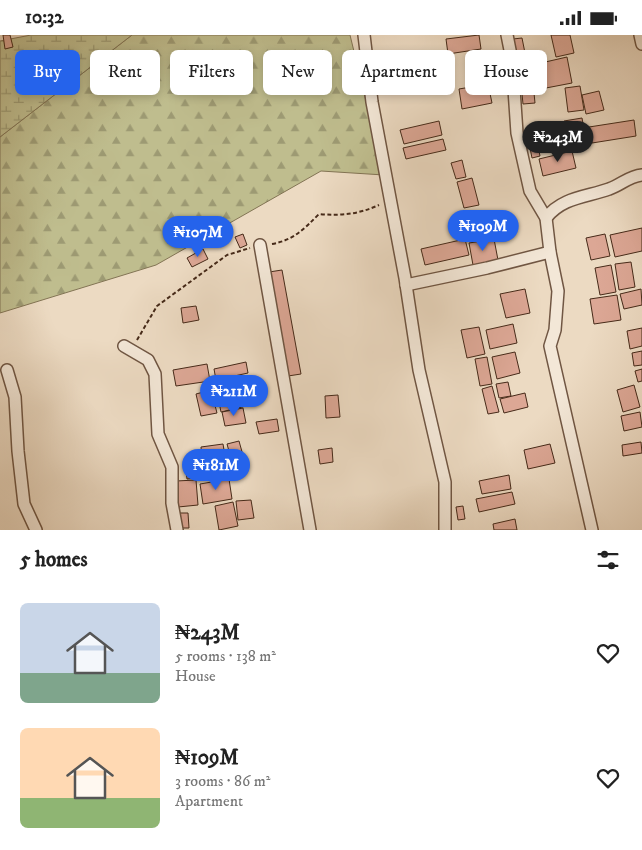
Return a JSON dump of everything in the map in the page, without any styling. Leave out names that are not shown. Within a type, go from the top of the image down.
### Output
[{"type":"street","points":[[364,35],[372,102],[406,285],[419,370],[445,482],[444,530]]},
{"type":"street","points":[[507,35],[512,59],[516,125],[526,176],[533,197],[546,218],[550,252],[558,291],[555,330],[550,346],[592,530]]},
{"type":"street","points":[[640,35],[642,44]]},
{"type":"street","points":[[546,218],[551,210],[568,201],[582,195],[610,189],[631,177],[642,175]]},
{"type":"street","points":[[260,245],[310,530]]},
{"type":"street","points":[[406,285],[487,268],[550,252]]},
{"type":"street","points":[[124,346],[148,360],[155,374],[157,425],[162,447],[172,467],[172,503],[177,530]]},
{"type":"street","points":[[7,370],[15,397],[18,451],[24,504],[36,530]]},
{"type":"green space","points":[[31,35],[132,35],[113,50],[90,50],[90,67],[80,75],[80,50],[15,50],[15,95],[54,95],[0,137],[0,41]]},
{"type":"green space","points":[[132,35],[350,35],[354,50],[342,50],[342,95],[365,95],[384,175],[321,171],[156,265],[0,313],[0,137],[54,95],[80,95],[80,75],[90,67],[90,95],[160,95],[160,50],[113,50]]},
{"type":"building","points":[[3,35],[10,35],[13,47],[5,49]]},
{"type":"building","points":[[479,35],[481,49],[455,53],[455,50],[447,50],[446,39]]},
{"type":"building","points":[[551,35],[570,35],[574,53],[556,57]]},
{"type":"building","points":[[522,38],[524,50],[515,50],[513,39]]},
{"type":"building","points":[[567,57],[572,83],[547,88],[547,62]]},
{"type":"building","points":[[580,86],[584,110],[568,112],[565,88]]},
{"type":"building","points":[[465,88],[465,95],[490,95],[492,103],[462,109],[459,89]]},
{"type":"building","points":[[599,91],[604,110],[586,114],[582,95]]},
{"type":"building","points":[[522,95],[534,95],[535,103],[523,104]]},
{"type":"building","points":[[582,118],[586,141],[568,144],[564,121]]},
{"type":"building","points":[[634,120],[636,136],[592,143],[589,127]]},
{"type":"building","points":[[439,121],[442,135],[404,144],[400,130]]},
{"type":"building","points":[[536,137],[540,156],[532,158],[528,138]]},
{"type":"building","points":[[443,139],[446,150],[406,159],[403,148]]},
{"type":"building","points":[[572,151],[576,168],[543,176],[539,159]]},
{"type":"building","points":[[462,160],[466,177],[456,179],[451,163]]},
{"type":"building","points":[[472,178],[479,205],[464,208],[457,182]]},
{"type":"building","points":[[642,228],[642,251],[615,257],[610,235]]},
{"type":"building","points":[[243,234],[247,245],[240,248],[235,237]]},
{"type":"building","points":[[605,234],[610,256],[591,260],[586,238]]},
{"type":"building","points":[[465,239],[469,255],[425,265],[421,249]]},
{"type":"building","points":[[494,239],[498,260],[473,265],[469,243]]},
{"type":"building","points":[[203,249],[208,259],[192,267],[187,258]]},
{"type":"building","points":[[631,262],[635,287],[619,290],[615,264]]},
{"type":"building","points":[[611,265],[616,292],[600,295],[595,268]]},
{"type":"building","points":[[282,270],[301,374],[288,376],[269,272]]},
{"type":"building","points":[[525,289],[530,313],[506,318],[500,294]]},
{"type":"building","points":[[641,289],[642,305],[624,309],[620,294]]},
{"type":"building","points":[[617,295],[621,320],[594,324],[590,299]]},
{"type":"building","points":[[196,306],[199,320],[183,323],[181,308]]},
{"type":"building","points":[[513,324],[517,343],[490,349],[486,330]]},
{"type":"building","points":[[479,327],[485,354],[467,358],[461,330]]},
{"type":"building","points":[[642,328],[642,346],[630,349],[627,331]]},
{"type":"building","points":[[642,351],[642,365],[634,366],[632,353]]},
{"type":"building","points":[[515,352],[520,373],[497,379],[492,357]]},
{"type":"building","points":[[487,357],[492,384],[480,386],[475,359]]},
{"type":"building","points":[[246,362],[248,373],[216,380],[214,369]]},
{"type":"building","points":[[207,364],[210,381],[176,386],[173,370]]},
{"type":"building","points":[[642,369],[642,381],[638,382],[635,371]]},
{"type":"building","points":[[508,382],[511,396],[499,398],[496,384]]},
{"type":"building","points":[[634,385],[640,407],[623,412],[617,390]]},
{"type":"building","points":[[492,386],[499,412],[488,414],[482,389]]},
{"type":"building","points":[[255,388],[259,403],[221,412],[218,397]]},
{"type":"building","points":[[211,390],[217,413],[201,416],[196,394]]},
{"type":"building","points":[[525,393],[528,407],[504,413],[500,399]]},
{"type":"building","points":[[338,395],[340,417],[326,418],[325,396]]},
{"type":"building","points":[[243,408],[246,423],[225,426],[222,412]]},
{"type":"building","points":[[640,412],[642,427],[624,431],[621,416]]},
{"type":"building","points":[[277,419],[279,431],[259,434],[256,422]]},
{"type":"building","points":[[239,441],[244,459],[232,462],[227,444]]},
{"type":"building","points":[[641,442],[642,453],[623,456],[622,445]]},
{"type":"building","points":[[223,444],[225,456],[202,460],[201,447]]},
{"type":"building","points":[[550,444],[555,463],[528,469],[524,450]]},
{"type":"building","points":[[332,448],[333,462],[320,464],[318,450]]},
{"type":"building","points":[[213,460],[215,476],[187,479],[185,464]]},
{"type":"building","points":[[509,475],[511,489],[482,494],[479,481]]},
{"type":"building","points":[[229,479],[232,499],[203,504],[200,484]]},
{"type":"building","points":[[196,480],[198,505],[178,507],[176,481]]},
{"type":"building","points":[[512,492],[515,504],[479,512],[476,499]]},
{"type":"building","points":[[251,500],[254,518],[238,520],[236,501]]},
{"type":"building","points":[[233,502],[238,526],[219,530],[215,506]]},
{"type":"building","points":[[463,506],[465,519],[458,520],[456,507]]},
{"type":"building","points":[[177,513],[188,513],[189,528],[178,528]]},
{"type":"building","points":[[515,519],[517,530],[494,530],[493,524]]}]
